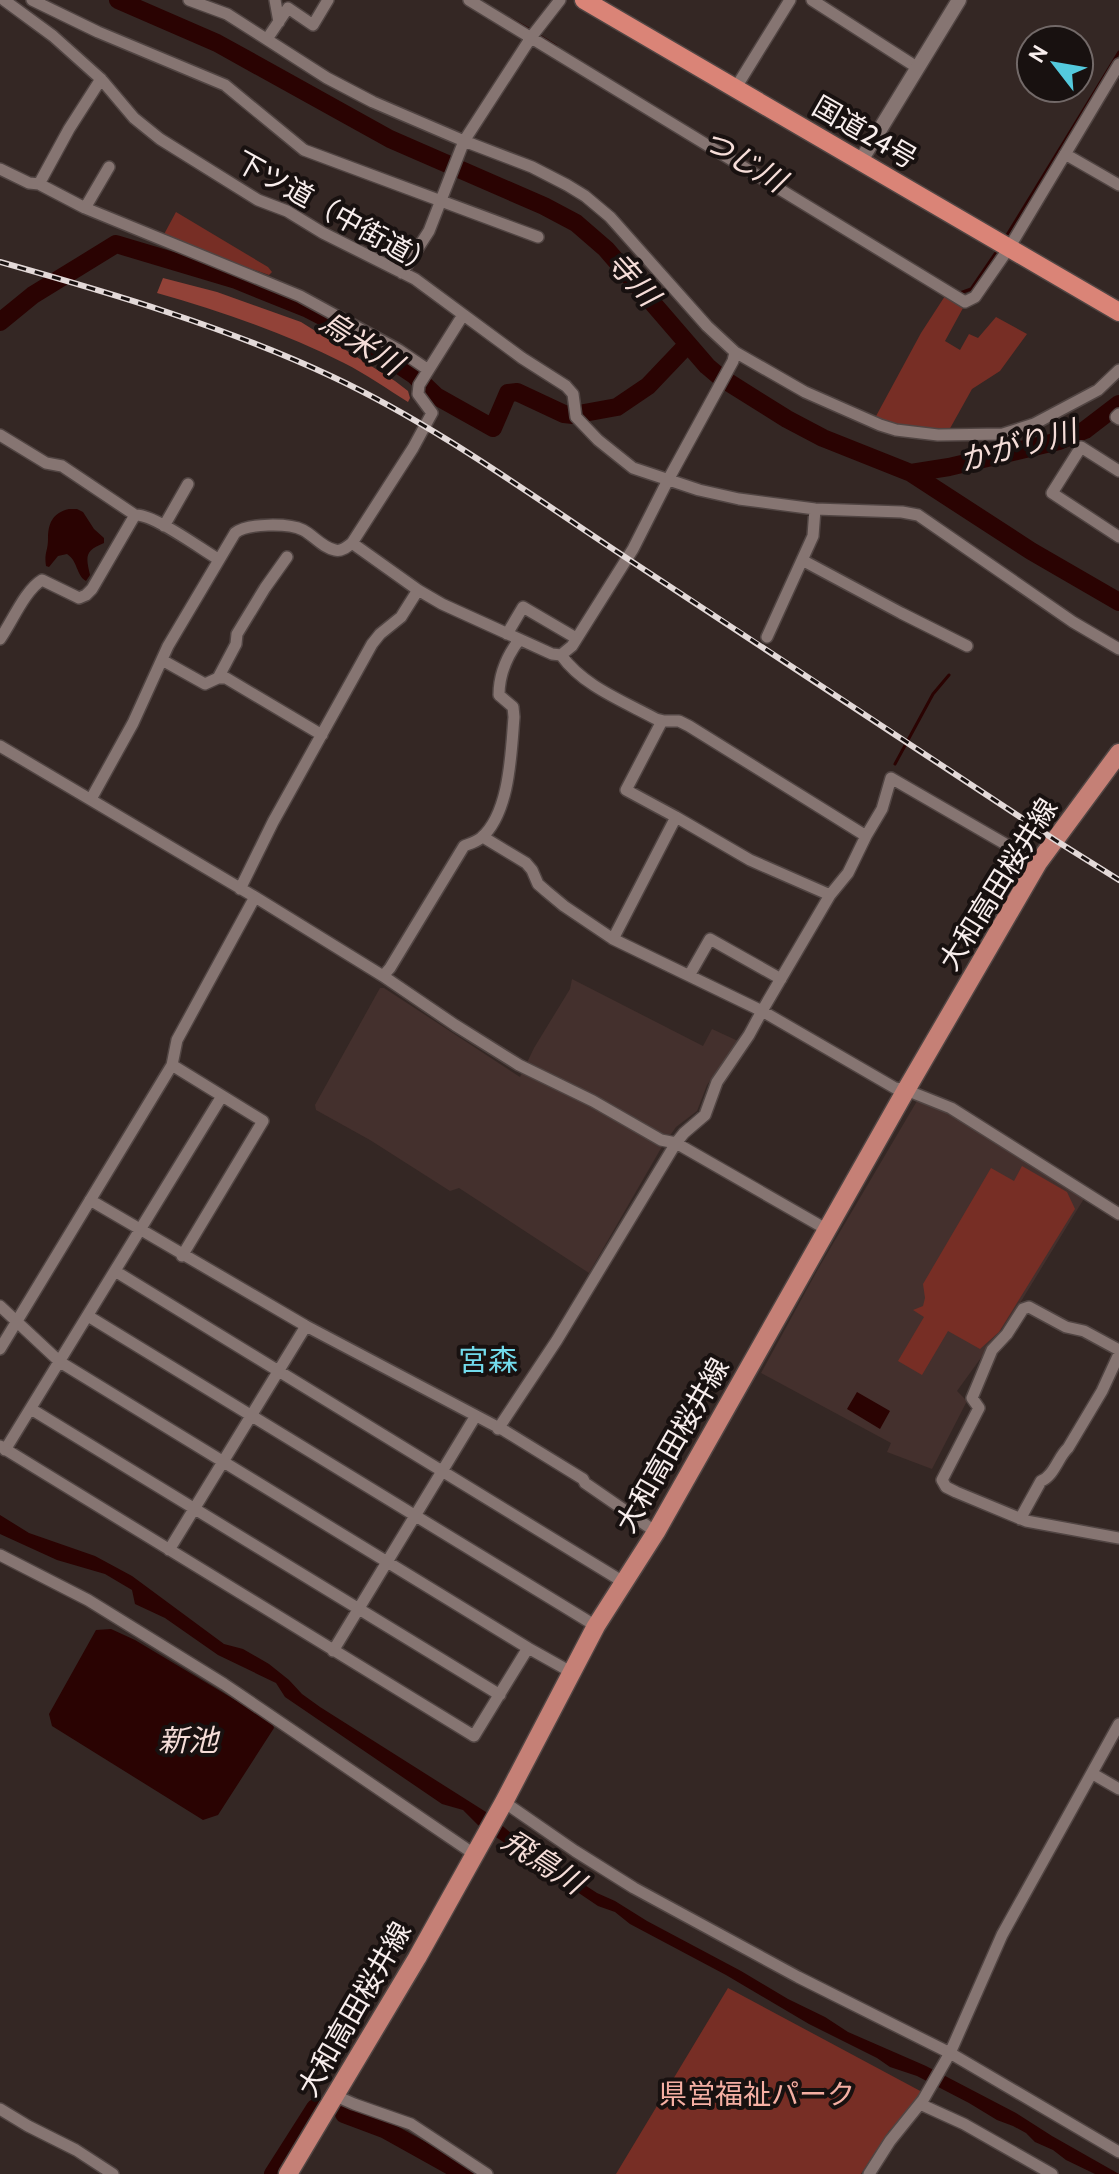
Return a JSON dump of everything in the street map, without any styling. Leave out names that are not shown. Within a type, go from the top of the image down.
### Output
[{"type":"highway","name":"国道24号","points":[[584,0],[1119,312]]},
{"type":"main road","name":"大和高田桜井線","points":[[288,2174],[417,1958],[503,1804],[596,1626],[656,1532],[826,1229],[1038,863],[1119,753]]},
{"type":"street","name":"下ツ道（中街道）","points":[[4,0],[53,36],[101,79],[134,118],[160,139],[258,200],[287,211],[323,233],[415,279],[522,358],[566,386],[573,394],[576,417],[598,440],[633,468],[739,499],[815,509],[918,515],[1073,622],[1119,649]]},
{"type":"street","points":[[32,0],[98,32],[225,85],[304,150],[538,237]]},
{"type":"street","points":[[189,0],[227,14],[327,78],[373,102],[463,143],[532,167],[585,196],[610,217],[734,356],[880,425],[938,435],[1003,434],[1034,424],[1098,390],[1119,370]]},
{"type":"street","points":[[275,0],[279,22]]},
{"type":"street","points":[[267,39],[288,8],[313,25],[328,0]]},
{"type":"street","points":[[469,0],[533,36],[965,302],[975,297],[1009,248],[1119,64]]},
{"type":"street","points":[[402,273],[429,231],[463,143],[560,0]]},
{"type":"street","points":[[812,0],[918,68]]},
{"type":"street","points":[[860,162],[959,0]]},
{"type":"street","points":[[735,89],[788,1]]},
{"type":"street","points":[[39,184],[101,79]]},
{"type":"street","points":[[1065,154],[1119,185]]},
{"type":"street","points":[[85,208],[109,167]]},
{"type":"street","points":[[0,169],[29,183],[39,184],[85,208],[300,296],[399,350],[427,369]]},
{"type":"street","points":[[91,799],[133,723],[162,660],[235,533],[249,526],[293,527],[334,550],[343,550],[352,543],[430,419],[432,413],[418,394],[419,385],[463,315]]},
{"type":"street","points":[[352,543],[442,604],[519,640],[561,655],[572,646],[617,577],[734,356]]},
{"type":"street","points":[[0,435],[46,463],[62,466],[135,515],[141,514],[164,526],[218,559]]},
{"type":"street","points":[[1119,471],[1081,447],[1052,493],[1119,537]]},
{"type":"street","points":[[164,526],[188,484]]},
{"type":"street","points":[[767,637],[813,536],[815,509]]},
{"type":"street","points":[[0,639],[37,582],[42,580],[79,598],[86,595],[135,515]]},
{"type":"street","points":[[218,678],[236,644],[237,634],[287,557]]},
{"type":"street","points":[[802,560],[967,646]]},
{"type":"street","points":[[240,889],[273,822],[372,644],[401,617],[418,590]]},
{"type":"street","points":[[507,634],[523,607],[576,638]]},
{"type":"street","points":[[383,976],[464,846],[483,837],[497,814],[507,788],[514,717],[513,707],[499,695],[499,685],[506,657],[519,640]]},
{"type":"street","points":[[561,655],[583,679],[662,721],[679,721],[689,726],[866,836]]},
{"type":"street","points":[[162,660],[205,684],[226,678],[322,735]]},
{"type":"street","points":[[662,721],[626,790],[750,860],[830,895]]},
{"type":"street","points":[[0,746],[255,897],[519,1065],[593,1101],[661,1140],[676,1143],[826,1229]]},
{"type":"street","points":[[498,1429],[557,1340],[676,1143],[705,1115],[717,1082],[749,1035],[830,895],[848,873],[882,809],[891,778],[1038,863]]},
{"type":"street","points":[[613,939],[676,817]]},
{"type":"street","points":[[483,837],[526,863],[538,884],[546,891],[613,939],[762,1011],[895,1088],[951,1108],[1119,1214]]},
{"type":"street","points":[[0,1349],[172,1065],[177,1040],[255,897]]},
{"type":"street","points":[[690,974],[710,939],[781,979]]},
{"type":"street","points":[[172,1065],[263,1121],[182,1256]]},
{"type":"street","points":[[222,1096],[31,1409],[3,1448],[474,1736],[528,1648]]},
{"type":"street","points":[[90,1200],[306,1326],[498,1429],[583,1479],[656,1532]]},
{"type":"street","points":[[115,1271],[625,1583]]},
{"type":"street","points":[[0,1306],[60,1362],[571,1672]]},
{"type":"street","points":[[1020,1519],[1041,1481],[1048,1478],[1102,1391],[1119,1352],[1084,1331],[1066,1327],[1029,1307],[1023,1309],[992,1350],[972,1398],[979,1408],[942,1480],[946,1487],[1020,1519],[1119,1538]]},
{"type":"street","points":[[88,1316],[596,1626]]},
{"type":"street","points":[[169,1550],[306,1326]]},
{"type":"street","points":[[31,1409],[500,1695]]},
{"type":"street","points":[[333,1651],[475,1417]]},
{"type":"street","points":[[0,1555],[88,1600],[224,1684],[398,1803],[476,1851]]},
{"type":"street","points":[[869,2174],[921,2102],[948,2056],[1002,1935],[1119,1724]]},
{"type":"street","points":[[1093,1774],[1119,1789]]},
{"type":"street","points":[[503,1804],[634,1888],[948,2056],[1119,2152]]},
{"type":"street","points":[[336,2096],[411,2124],[487,2174]]},
{"type":"street","points":[[921,2102],[1052,2174]]},
{"type":"street","points":[[0,2109],[113,2174]]},
{"type":"shaded area","points":[[163,278],[217,292],[301,322],[395,381],[408,391],[410,398],[408,402],[352,367],[275,332],[157,293]]},
{"type":"shaded area","points":[[572,979],[703,1046],[712,1029],[738,1041],[707,1085],[697,1111],[676,1127],[660,1150],[589,1273],[459,1188],[450,1191],[316,1110],[315,1105],[380,988],[520,1077],[570,989]]},
{"type":"shaded area","points":[[917,1101],[977,1130],[1085,1197],[1017,1308],[957,1391],[967,1401],[932,1469],[887,1452],[891,1443],[761,1373]]},
{"type":"green space","points":[[176,212],[272,272],[269,275],[162,238]]},
{"type":"green space","points":[[945,296],[963,308],[945,341],[960,350],[969,334],[978,338],[996,317],[1027,334],[1000,371],[972,389],[948,432],[888,424],[875,418],[921,333]]},
{"type":"green space","points":[[1022,1166],[1067,1192],[1075,1209],[999,1332],[980,1349],[948,1331],[922,1375],[898,1361],[924,1317],[913,1310],[923,1306],[923,1284],[991,1168],[1014,1181]]},
{"type":"green space","name":"県営福祉パーク","points":[[728,1988],[924,2093],[889,2131],[861,2174],[616,2174]]},
{"type":"water","points":[[69,509],[83,512],[104,538],[104,543],[88,555],[90,575],[86,581],[67,554],[58,556],[49,567],[46,566],[50,524],[55,516]]},
{"type":"water","points":[[857,1392],[890,1411],[880,1429],[847,1409]]},
{"type":"water","name":"飛鳥川","points":[[0,1515],[29,1533],[95,1556],[132,1576],[224,1644],[243,1649],[269,1664],[320,1707],[486,1812],[531,1850],[597,1893],[848,2032],[926,2066],[1016,2113],[1119,2174],[1095,2174],[1066,2160],[1035,2142],[1026,2133],[917,2076],[890,2067],[630,1924],[615,1912],[598,1906],[478,1825],[463,1810],[442,1804],[285,1697],[276,1683],[218,1655],[165,1618],[135,1604],[132,1590],[105,1574],[57,1560],[0,1534]]},
{"type":"water","name":"新池","points":[[111,1629],[135,1640],[272,1722],[274,1728],[218,1815],[203,1820],[52,1726],[49,1714],[96,1630]]},
{"type":"waterway","name":"寺川","points":[[118,0],[217,43],[390,139],[576,223],[606,249],[720,377],[823,438],[911,473],[1031,551],[1119,602]]},
{"type":"waterway","name":"つじ川","points":[[511,19],[532,31]]},
{"type":"waterway","name":"つじ川","points":[[538,35],[556,46]]},
{"type":"waterway","name":"つじ川","points":[[1007,235],[1119,52]]},
{"type":"waterway","name":"烏米川","points":[[0,322],[33,295],[116,244],[236,280],[308,309],[339,325],[414,375],[436,396],[493,428],[508,393],[517,392],[564,414],[617,407],[648,386],[688,344]]},
{"type":"waterway","name":"つじ川","points":[[958,292],[971,289],[997,251]]},
{"type":"waterway","name":"かがり川","points":[[911,473],[1059,441],[1085,430],[1119,404]]},
{"type":"waterway","points":[[895,764],[933,694],[949,675]]},
{"type":"waterway","points":[[273,2174],[315,2108],[318,2109]]},
{"type":"waterway","points":[[344,2114],[384,2129],[465,2174]]},
{"type":"railway","points":[[0,262],[211,327],[293,359],[372,396],[484,463],[1119,880]]},
{"type":"district","name":"宮森","points":[[488,1361]]}]
